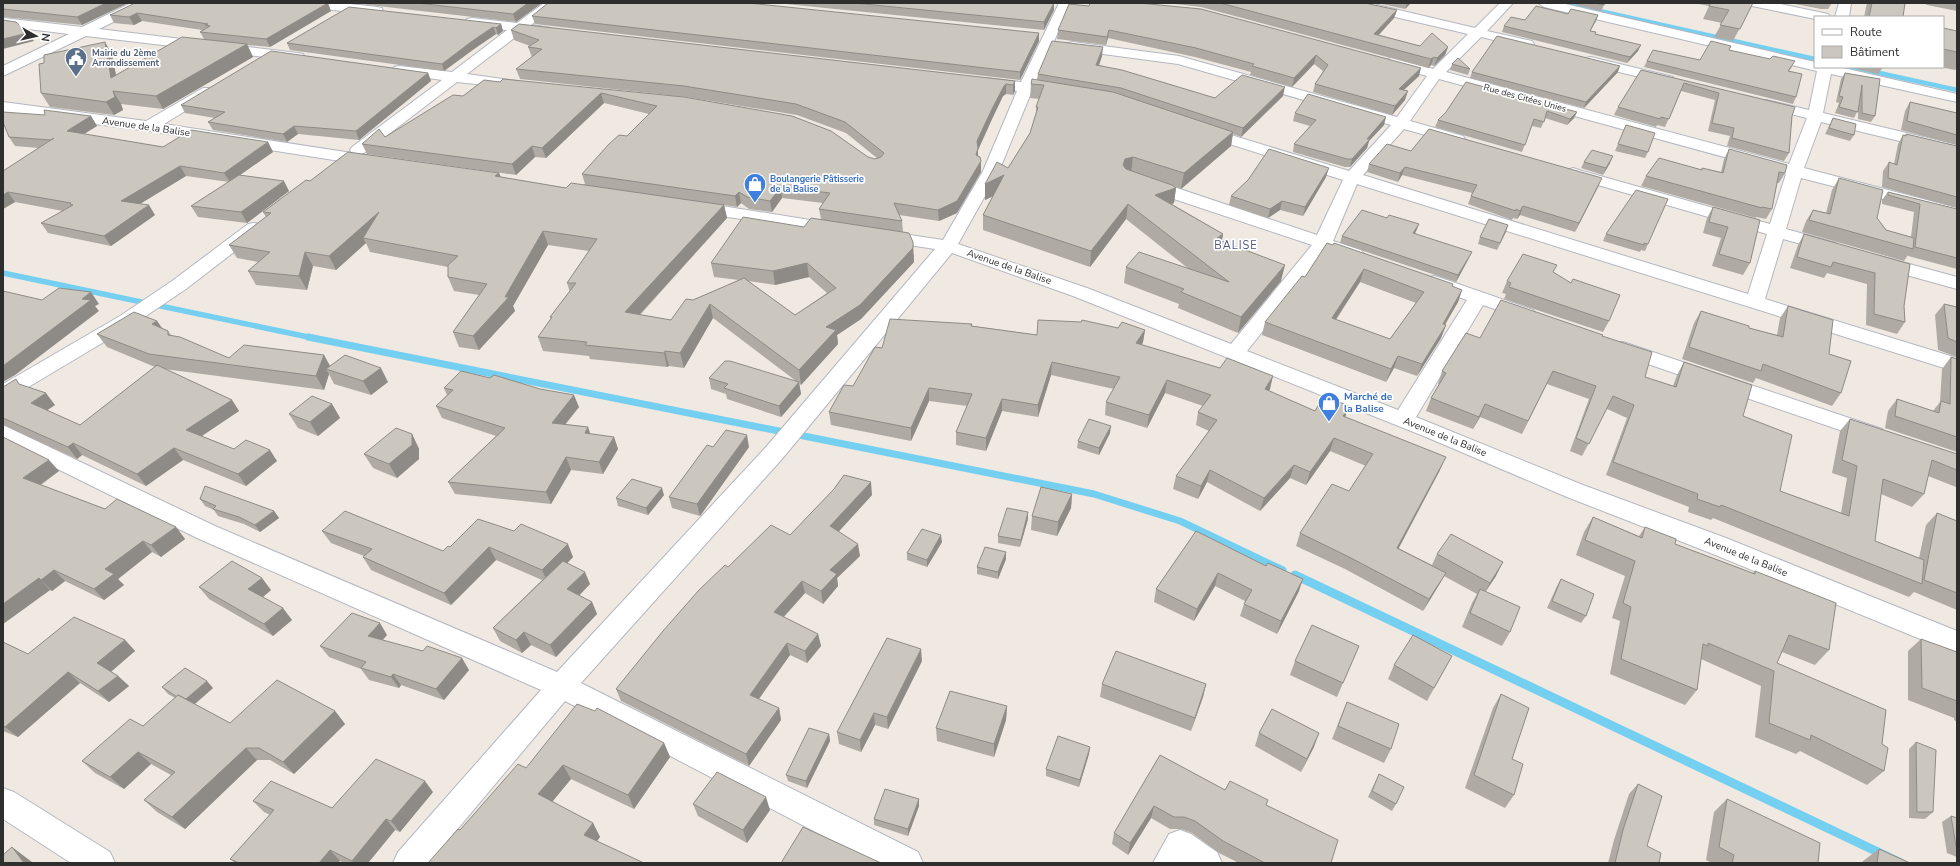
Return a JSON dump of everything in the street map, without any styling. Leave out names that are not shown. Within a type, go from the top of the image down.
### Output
[{"type":"street","points":[[3,72],[141,3]]},
{"type":"street","points":[[306,3],[387,12]]},
{"type":"street","points":[[329,172],[552,3]]},
{"type":"street","points":[[409,863],[561,686],[804,419],[948,246],[991,171],[1026,87],[1043,39],[1065,3]]},
{"type":"street","points":[[1353,3],[1478,32],[1543,49]]},
{"type":"street","points":[[1234,354],[1323,243],[1352,177],[1401,123],[1436,74],[1507,3]]},
{"type":"street","points":[[1544,3],[1814,65]]},
{"type":"street","points":[[1757,3],[1818,16]]},
{"type":"street","points":[[1842,16],[1845,3]]},
{"type":"street","points":[[329,19],[349,8]]},
{"type":"street","points":[[457,20],[557,32]]},
{"type":"street","points":[[3,22],[311,58]]},
{"type":"street","points":[[1043,39],[1179,60],[1470,143]]},
{"type":"street","points":[[251,65],[291,42]]},
{"type":"street","points":[[1574,56],[1683,84]]},
{"type":"street","name":"Rue des Citées Unies","points":[[1375,58],[1957,213]]},
{"type":"street","points":[[382,68],[453,78],[523,85]]},
{"type":"street","points":[[1755,302],[1795,171],[1815,116],[1821,68]]},
{"type":"street","points":[[1825,68],[1957,98]]},
{"type":"street","points":[[971,80],[1078,95]]},
{"type":"street","points":[[149,126],[217,86]]},
{"type":"street","points":[[1753,101],[1957,150]]},
{"type":"street","name":"Avenue de la Balise","points":[[3,108],[149,126],[387,163]]},
{"type":"street","points":[[1186,126],[1957,365]]},
{"type":"street","points":[[1562,170],[1844,251]]},
{"type":"street","points":[[1132,179],[1374,261]]},
{"type":"street","name":"Avenue de la Balise","points":[[678,205],[948,246],[1080,292],[1403,420],[1575,491],[1717,545],[1957,643]]},
{"type":"street","points":[[3,393],[127,320],[179,285],[266,219]]},
{"type":"street","points":[[1866,258],[1957,283]]},
{"type":"street","points":[[1419,277],[1545,321]]},
{"type":"street","points":[[1403,420],[1478,297]]},
{"type":"street","points":[[1605,341],[1890,439]]},
{"type":"street","points":[[3,433],[206,532],[561,686],[907,863]]},
{"type":"street","points":[[3,802],[99,863]]},
{"type":"street","points":[[1169,863],[1180,846],[1206,863]]},
{"type":"building","points":[[3,3],[106,3],[77,17],[3,9]]},
{"type":"building","points":[[135,3],[328,3],[266,39],[200,32],[210,26],[205,25],[208,24],[137,13],[129,17],[110,15]]},
{"type":"building","points":[[417,3],[528,3],[513,14]]},
{"type":"building","points":[[548,3],[748,3],[1039,33],[1020,72],[532,16]]},
{"type":"building","points":[[854,3],[1054,3],[1044,22]]},
{"type":"building","points":[[1090,3],[1139,3],[1201,9],[1421,68],[1399,89],[1408,91],[1395,106],[1315,84],[1328,65],[1316,55],[1294,78],[1252,66],[1254,64],[1196,48],[1109,30],[1107,37],[1058,30],[1069,4],[1089,6]]},
{"type":"building","points":[[1220,3],[1365,3],[1397,10],[1374,34],[1420,46],[1432,33],[1448,47],[1437,58],[1434,57],[1431,59]]},
{"type":"building","points":[[1711,3],[1753,3],[1740,29],[1720,25],[1729,10],[1709,6]]},
{"type":"building","points":[[1872,3],[1905,3],[1903,16],[1869,16]]},
{"type":"building","points":[[1536,6],[1568,14],[1571,9],[1598,15],[1590,31],[1596,32],[1595,34],[1641,45],[1630,57],[1504,26],[1511,17],[1525,20]]},
{"type":"building","points":[[349,7],[501,24],[496,28],[493,27],[442,64],[287,43]]},
{"type":"building","points":[[3,20],[16,22],[28,33],[3,39]]},
{"type":"building","points":[[519,24],[1015,81],[1013,85],[1006,84],[1004,86],[992,109],[977,141],[978,148],[976,155],[980,157],[981,161],[957,201],[938,210],[894,203],[902,221],[819,209],[830,193],[781,187],[770,201],[747,197],[739,192],[735,196],[582,174],[609,144],[619,135],[627,136],[657,106],[601,93],[542,148],[532,146],[512,164],[362,144],[379,129],[385,137],[453,95],[463,96],[484,80],[500,82],[503,79],[684,97],[792,116],[831,131],[868,157],[875,159],[881,157],[884,153],[845,122],[796,104],[684,86],[516,69],[542,49],[528,47],[539,40],[511,30]]},
{"type":"building","points":[[1944,28],[1957,31],[1957,52],[1944,49]]},
{"type":"building","points":[[1497,36],[1620,66],[1586,102],[1472,72]]},
{"type":"building","points":[[182,37],[247,44],[156,96],[113,91],[115,97],[106,102],[41,93],[39,64],[44,63],[44,55],[105,42],[111,78]]},
{"type":"building","points":[[1052,41],[1103,47],[1096,65],[1122,70],[1215,98],[1242,75],[1285,87],[1243,128],[1121,88],[1038,74]]},
{"type":"building","points":[[1711,41],[1731,46],[1729,50],[1770,59],[1773,56],[1795,61],[1788,71],[1802,74],[1796,97],[1647,61],[1653,50],[1700,60]]},
{"type":"building","points":[[271,51],[428,73],[356,131],[294,126],[283,134],[208,122],[225,112],[181,105]]},
{"type":"building","points":[[1458,58],[1470,69],[1452,64]]},
{"type":"building","points":[[1641,70],[1795,107],[1792,116],[1789,153],[1732,138],[1734,128],[1712,123],[1719,93],[1684,83],[1669,119],[1661,117],[1660,119],[1618,107]]},
{"type":"building","points":[[1845,73],[1880,79],[1875,116],[1862,113],[1862,85],[1858,112],[1839,107],[1843,97],[1839,96]]},
{"type":"building","points":[[1032,79],[1113,92],[1233,132],[1184,173],[1133,157],[1125,159],[1123,165],[1126,169],[1172,185],[1176,188],[1155,195],[1223,234],[1216,239],[1285,265],[1241,317],[1181,292],[1184,289],[1126,267],[1139,252],[1229,282],[1128,204],[1091,251],[983,215],[1004,175],[985,184],[997,162],[1008,168],[1030,133],[1038,107],[1036,107],[1044,85],[1031,84]]},
{"type":"building","points":[[1466,82],[1577,112],[1570,119],[1547,111],[1544,122],[1534,119],[1525,145],[1438,120],[1446,112]]},
{"type":"building","points":[[1308,94],[1386,117],[1367,139],[1370,139],[1352,159],[1347,159],[1294,144],[1316,120],[1295,113]]},
{"type":"building","points":[[1910,102],[1957,113],[1957,135],[1907,121]]},
{"type":"building","points":[[44,110],[91,116],[67,131],[163,147],[191,130],[268,142],[224,173],[180,166],[121,201],[149,205],[104,236],[41,223],[73,205],[70,204],[71,203],[8,192],[3,195],[3,171],[51,140],[9,137],[3,122],[3,112],[45,115]]},
{"type":"building","points":[[1833,118],[1856,124],[1854,135],[1829,128]]},
{"type":"building","points":[[1626,125],[1655,133],[1648,152],[1618,144]]},
{"type":"building","points":[[1429,129],[1602,178],[1579,223],[1523,206],[1520,211],[1516,209],[1516,211],[1471,196],[1477,185],[1405,167],[1400,173],[1369,164],[1387,144],[1411,151]]},
{"type":"building","points":[[1906,134],[1957,146],[1957,197],[1888,178],[1889,162],[1897,165],[1903,135],[1906,136]]},
{"type":"building","points":[[1269,149],[1329,168],[1305,207],[1282,201],[1270,209],[1231,196],[1248,180]]},
{"type":"building","points":[[1729,149],[1787,165],[1785,173],[1779,172],[1772,209],[1762,208],[1646,176],[1659,158],[1702,170],[1702,168],[1723,173]]},
{"type":"building","points":[[1592,150],[1613,156],[1606,168],[1584,162]]},
{"type":"building","points":[[348,152],[499,173],[495,176],[566,188],[571,183],[724,205],[625,312],[671,320],[686,299],[693,300],[744,278],[795,315],[836,288],[807,263],[773,271],[711,263],[743,217],[804,227],[811,218],[909,233],[913,242],[913,248],[860,305],[826,327],[836,330],[799,370],[710,304],[680,353],[665,351],[664,353],[585,345],[587,342],[538,337],[552,317],[550,317],[576,283],[567,283],[597,239],[543,231],[505,297],[509,297],[473,336],[453,332],[487,284],[448,277],[448,265],[458,256],[363,238],[379,212],[329,256],[305,252],[299,276],[248,271],[270,252],[229,245],[271,213],[263,212],[306,180],[310,181]]},
{"type":"building","points":[[239,175],[284,181],[241,212],[191,206]]},
{"type":"building","points":[[1839,178],[1883,190],[1877,218],[1886,230],[1914,238],[1913,249],[1809,220],[1813,210],[1830,214]]},
{"type":"building","points":[[1636,190],[1668,199],[1648,244],[1644,243],[1644,245],[1606,234]]},
{"type":"building","points":[[1888,192],[1957,209],[1957,258],[1915,247],[1920,204],[1888,195]]},
{"type":"building","points":[[1713,207],[1760,220],[1750,263],[1719,254],[1728,227],[1709,222]]},
{"type":"building","points":[[1362,210],[1387,218],[1389,215],[1419,224],[1413,233],[1472,252],[1458,275],[1342,236]]},
{"type":"building","points":[[1489,219],[1508,225],[1500,243],[1480,237]]},
{"type":"building","points":[[1804,234],[1910,264],[1904,306],[1905,322],[1874,314],[1875,273],[1833,262],[1831,267],[1797,257]]},
{"type":"building","points":[[1327,243],[1333,245],[1334,243],[1453,284],[1452,286],[1462,290],[1443,324],[1446,325],[1422,364],[1398,356],[1391,369],[1265,322],[1302,276],[1305,277]],"holes":[[[1364,269],[1424,292],[1390,339],[1332,318]]]},
{"type":"building","points":[[1523,254],[1557,265],[1553,272],[1571,283],[1573,279],[1620,295],[1609,321],[1509,287],[1511,283],[1507,281]]},
{"type":"building","points":[[59,288],[91,292],[82,299],[91,300],[3,366],[3,291],[42,300]]},
{"type":"building","points":[[1501,300],[1652,352],[1645,377],[1676,387],[1684,362],[1752,385],[1743,416],[1792,435],[1780,491],[1849,516],[1857,466],[1842,460],[1850,419],[1957,454],[1957,470],[1932,460],[1924,494],[1883,479],[1875,541],[1924,560],[1922,584],[1721,505],[1720,507],[1697,499],[1698,494],[1613,462],[1634,405],[1613,396],[1589,444],[1576,438],[1596,386],[1553,371],[1528,421],[1485,404],[1479,417],[1431,398],[1446,373],[1442,371],[1466,333],[1480,338]]},
{"type":"building","points":[[1944,304],[1957,307],[1957,342],[1948,338]]},
{"type":"building","points":[[1788,306],[1833,320],[1829,354],[1851,361],[1841,393],[1763,364],[1761,371],[1689,347],[1701,311],[1749,326],[1749,328],[1783,337]]},
{"type":"building","points":[[134,312],[157,321],[152,324],[168,331],[168,335],[180,337],[229,358],[244,345],[324,355],[316,376],[149,354],[97,334]]},
{"type":"building","points":[[890,319],[972,324],[971,326],[1037,335],[1038,320],[1081,322],[1082,320],[1118,328],[1122,322],[1145,330],[1136,343],[1220,368],[1227,358],[1273,376],[1265,389],[1315,411],[1324,396],[1349,406],[1343,416],[1446,457],[1397,548],[1446,573],[1429,599],[1300,533],[1332,484],[1349,491],[1373,454],[1334,438],[1310,472],[1294,465],[1264,498],[1210,470],[1201,486],[1176,476],[1217,420],[1198,412],[1211,395],[1167,380],[1149,415],[1106,402],[1120,377],[1052,362],[1038,405],[1002,399],[986,438],[956,432],[972,394],[929,388],[911,428],[829,412],[844,385],[853,386],[875,347],[882,348]]},
{"type":"building","points":[[345,355],[381,368],[363,381],[326,369]]},
{"type":"building","points":[[1951,357],[1957,359],[1957,437],[1895,416],[1897,399],[1939,413],[1941,401],[1950,404]]},
{"type":"building","points":[[725,361],[730,361],[799,382],[779,406],[724,388],[728,384],[709,378]]},
{"type":"building","points":[[157,365],[232,400],[186,430],[234,449],[246,440],[270,450],[238,474],[174,448],[137,474],[73,443],[68,447],[3,418],[3,387],[16,379],[19,384],[46,393],[31,403],[80,425]]},
{"type":"building","points":[[461,371],[490,378],[494,375],[540,389],[574,395],[552,423],[588,427],[585,433],[614,437],[599,462],[566,457],[546,492],[448,482],[505,428],[436,406],[453,390],[444,388]]},
{"type":"building","points":[[312,396],[332,404],[310,422],[289,414]]},
{"type":"building","points":[[1089,419],[1111,426],[1099,448],[1078,441]]},
{"type":"building","points":[[396,428],[412,434],[412,445],[389,464],[364,454]]},
{"type":"building","points":[[726,430],[747,435],[697,504],[669,497],[707,445],[713,447]]},
{"type":"building","points":[[3,437],[49,460],[23,478],[105,509],[117,499],[176,527],[151,545],[143,541],[105,569],[114,574],[94,589],[54,570],[41,580],[39,578],[3,604]]},
{"type":"building","points":[[844,475],[871,482],[830,526],[858,544],[830,570],[837,574],[821,591],[802,581],[774,612],[818,634],[805,651],[787,643],[750,695],[779,708],[746,754],[616,689],[663,631],[699,590],[725,565],[728,567],[771,525],[790,535],[834,489]]},
{"type":"building","points":[[632,479],[662,488],[646,508],[616,498]]},
{"type":"building","points":[[205,486],[274,511],[255,525],[239,517],[213,509],[216,506],[200,499]]},
{"type":"building","points":[[1041,487],[1072,494],[1058,522],[1032,516]]},
{"type":"building","points":[[1007,508],[1028,512],[1021,540],[998,536]]},
{"type":"building","points":[[345,511],[443,551],[448,546],[450,547],[478,519],[514,531],[521,524],[568,544],[542,570],[489,547],[444,593],[363,557],[372,549],[322,531]]},
{"type":"building","points":[[1937,513],[1957,521],[1957,593],[1924,580]]},
{"type":"building","points":[[1593,517],[1642,538],[1645,527],[1676,539],[1675,544],[1755,574],[1755,571],[1836,603],[1829,650],[1789,635],[1777,663],[1886,710],[1882,744],[1888,748],[1884,771],[1811,735],[1810,740],[1769,723],[1774,671],[1708,643],[1708,646],[1703,644],[1697,690],[1621,659],[1631,607],[1623,603],[1635,561],[1585,540]]},
{"type":"building","points":[[922,529],[941,535],[927,560],[907,553]]},
{"type":"building","points":[[1196,531],[1266,566],[1268,563],[1303,579],[1281,621],[1244,604],[1252,590],[1218,573],[1197,609],[1156,589]]},
{"type":"building","points":[[1451,534],[1503,562],[1490,583],[1437,554]]},
{"type":"building","points":[[985,547],[1006,552],[998,572],[977,567]]},
{"type":"building","points":[[232,561],[262,578],[248,589],[283,608],[264,624],[199,587]]},
{"type":"building","points":[[563,561],[585,572],[567,589],[592,602],[550,645],[524,632],[516,640],[493,628]]},
{"type":"building","points":[[1561,579],[1594,594],[1586,616],[1552,601]]},
{"type":"building","points":[[1480,589],[1520,607],[1510,632],[1470,613]]},
{"type":"building","points":[[352,613],[380,623],[368,636],[423,651],[427,646],[462,658],[436,689],[393,674],[391,677],[361,668],[366,662],[320,646]]},
{"type":"building","points":[[74,617],[125,640],[97,663],[118,676],[98,691],[68,672],[5,727],[3,726],[3,642],[28,654]]},
{"type":"building","points":[[1312,625],[1359,646],[1343,683],[1295,661]]},
{"type":"building","points":[[1413,635],[1452,656],[1434,688],[1394,665]]},
{"type":"building","points":[[887,638],[921,649],[887,717],[874,713],[860,740],[837,732]]},
{"type":"building","points":[[1921,639],[1957,652],[1957,701],[1922,688]]},
{"type":"building","points":[[1116,651],[1206,684],[1195,718],[1102,684]]},
{"type":"building","points":[[185,668],[207,681],[186,699],[178,695],[177,697],[162,687]]},
{"type":"building","points":[[277,680],[335,711],[283,762],[259,748],[246,748],[172,817],[144,800],[175,772],[138,752],[110,777],[82,761],[130,719],[143,726],[178,695],[230,723]]},
{"type":"building","points":[[950,691],[1007,706],[994,744],[936,728]]},
{"type":"building","points":[[1501,694],[1529,708],[1512,759],[1523,764],[1514,795],[1474,775]]},
{"type":"building","points":[[1347,702],[1399,724],[1391,749],[1338,726]]},
{"type":"building","points":[[577,704],[595,711],[597,708],[664,743],[628,795],[563,765],[538,794],[593,823],[584,835],[644,863],[428,863],[458,829],[460,830],[518,764],[526,768]]},
{"type":"building","points":[[1272,709],[1319,733],[1307,759],[1259,733]]},
{"type":"building","points":[[809,728],[829,734],[806,781],[786,775]]},
{"type":"building","points":[[1058,736],[1090,747],[1080,780],[1046,769]]},
{"type":"building","points":[[1916,742],[1936,750],[1933,812],[1917,812]]},
{"type":"building","points":[[1160,755],[1225,790],[1230,781],[1268,800],[1266,805],[1338,840],[1331,863],[1265,863],[1223,841],[1195,821],[1184,817],[1174,817],[1154,806],[1130,843],[1114,833]]},
{"type":"building","points":[[376,759],[425,781],[391,821],[386,819],[352,861],[330,850],[319,863],[239,863],[230,859],[274,810],[253,801],[271,781],[332,808]]},
{"type":"building","points":[[717,772],[766,797],[743,830],[693,804]]},
{"type":"building","points":[[1379,774],[1404,787],[1396,804],[1372,791]]},
{"type":"building","points":[[1638,784],[1662,796],[1647,846],[1661,853],[1659,863],[1615,863],[1623,830]]},
{"type":"building","points":[[885,789],[919,799],[908,829],[874,819]]},
{"type":"building","points":[[1727,799],[1820,843],[1818,863],[1732,863],[1734,855],[1719,847]]},
{"type":"building","points":[[1951,816],[1957,818],[1957,847],[1956,846]]},
{"type":"building","points":[[803,827],[881,863],[781,863]]},
{"type":"building","points":[[12,847],[24,863],[3,863],[3,855]]},
{"type":"building","points":[[1879,849],[1910,863],[1877,863]]},
{"type":"waterway","points":[[1564,3],[1814,59]]},
{"type":"waterway","points":[[1857,68],[1957,90]]},
{"type":"waterway","points":[[3,273],[313,338]]},
{"type":"waterway","points":[[308,337],[313,338]]},
{"type":"waterway","points":[[313,338],[1094,494],[1180,521],[1283,570]]},
{"type":"waterway","points":[[1295,575],[1901,863]]},
{"type":"place","name":"Mairie du 2ème Arrondissement","points":[[76,78]]},
{"type":"place","name":"Boulangerie Pâtisserie de la Balise","points":[[755,204]]},
{"type":"place","name":"Marché de la Balise","points":[[1329,422]]},
{"type":"district","name":"BALISE","points":[[1236,245]]}]
